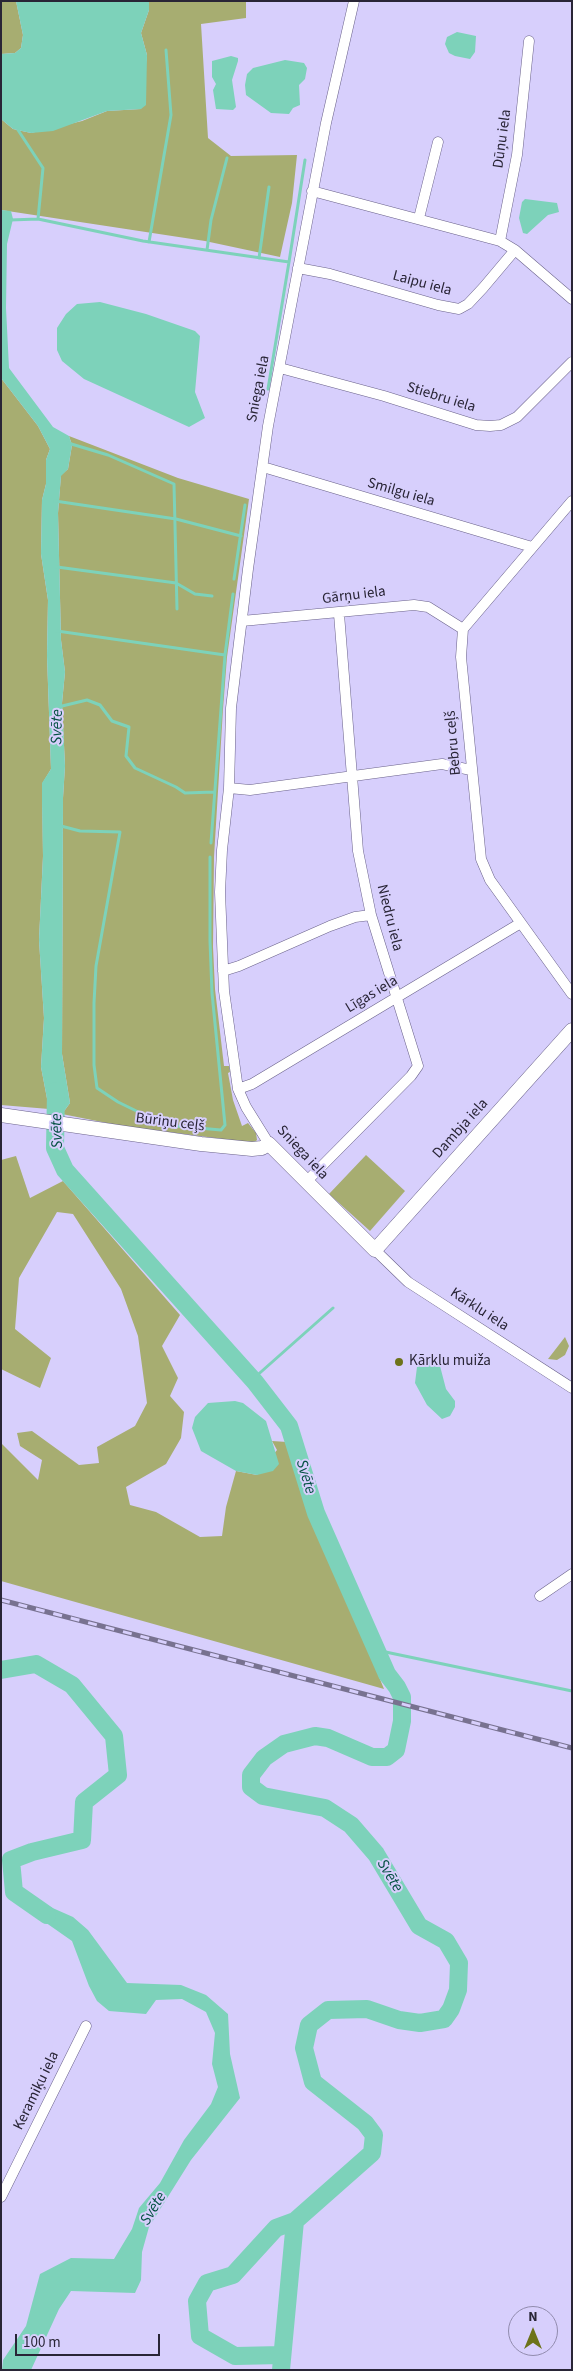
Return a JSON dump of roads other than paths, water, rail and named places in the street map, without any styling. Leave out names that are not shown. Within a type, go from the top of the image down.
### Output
[{"type":"street","name":"Sniega iela","points":[[354,1],[335,78],[312,191],[263,467],[231,708],[229,788],[222,850],[220,892],[223,971],[238,1089],[246,1107],[269,1144],[375,1250]]},
{"type":"street","name":"Dūņu iela","points":[[500,241],[516,155],[530,41]]},
{"type":"street","points":[[419,218],[438,142]]},
{"type":"street","points":[[312,191],[500,241],[515,250],[572,299]]},
{"type":"street","name":"Laipu iela","points":[[298,268],[330,274],[438,305],[459,309],[468,304],[515,250]]},
{"type":"street","name":"Stiebru iela","points":[[280,368],[384,396],[476,425],[490,426],[501,425],[517,417],[572,362]]},
{"type":"street","name":"Smilgu iela","points":[[263,467],[532,547]]},
{"type":"street","points":[[464,629],[572,502]]},
{"type":"street","name":"Gārņu iela","points":[[242,621],[339,614],[414,605],[428,607],[464,629]]},
{"type":"street","name":"Niedru iela","points":[[306,1182],[411,1076],[418,1066],[371,915],[358,851],[339,614]]},
{"type":"street","name":"Bebru ceļš","points":[[464,629],[461,657],[481,859],[490,880],[519,924],[572,994]]},
{"type":"street","points":[[229,788],[250,790],[442,764],[471,770]]},
{"type":"street","points":[[223,971],[240,966],[330,926],[355,917],[371,915]]},
{"type":"street","name":"Līgas iela","points":[[238,1089],[252,1084],[519,924]]},
{"type":"street","name":"Dambja iela","points":[[375,1250],[572,1030]]},
{"type":"street","name":"Būriņu ceļš","points":[[1,1115],[252,1149],[262,1148],[269,1144]]},
{"type":"street","name":"Kārklu iela","points":[[375,1250],[408,1282],[572,1388]]},
{"type":"street","points":[[540,1596],[572,1574]]},
{"type":"street","name":"Keramiķu iela","points":[[1,2197],[86,2026]]},
{"type":"water","points":[[16,1],[149,1],[149,10],[141,33],[147,55],[146,105],[141,109],[107,111],[53,131],[31,133],[13,129],[1,119],[1,54],[15,53],[21,48],[23,35]]},
{"type":"water","points":[[457,32],[476,36],[475,52],[470,59],[449,53],[445,44],[447,37]]},
{"type":"water","points":[[231,56],[238,58],[232,80],[236,107],[233,110],[216,109],[213,90],[216,84],[212,77],[212,61]]},
{"type":"water","points":[[285,60],[304,63],[307,68],[305,79],[299,85],[300,105],[293,108],[289,114],[271,113],[246,95],[247,74],[253,68]]},
{"type":"water","points":[[525,199],[557,203],[559,212],[548,215],[527,234],[523,233],[519,218],[522,202]]},
{"type":"water","points":[[1,210],[11,211],[13,219],[7,244],[6,308],[9,368],[53,427],[69,436],[72,445],[68,469],[61,476],[58,513],[61,640],[65,672],[62,703],[65,766],[63,798],[62,1054],[70,1103],[62,1114],[53,1113],[49,1109],[41,1067],[44,1018],[39,940],[43,857],[42,783],[51,769],[47,656],[48,600],[41,554],[42,500],[46,484],[46,460],[50,449],[38,426],[1,378]]},
{"type":"water","points":[[100,302],[146,314],[195,331],[200,336],[195,392],[205,418],[189,427],[84,379],[62,361],[57,350],[57,328],[66,314],[77,304]]},
{"type":"water","points":[[427,1358],[440,1366],[446,1389],[455,1401],[455,1407],[450,1416],[442,1419],[427,1405],[415,1383],[417,1367]]},
{"type":"water","points":[[235,1401],[243,1403],[266,1421],[279,1464],[273,1471],[257,1475],[236,1471],[201,1451],[192,1428],[195,1417],[208,1403]]},
{"type":"water","points":[[30,1898],[73,1917],[88,1930],[127,1983],[181,1985],[206,1995],[228,2014],[230,2054],[240,2098],[191,2160],[149,2227],[142,2252],[141,2280],[135,2293],[71,2291],[59,2309],[31,2370],[2,2370],[3,2360],[26,2326],[40,2274],[71,2258],[114,2259],[132,2229],[139,2208],[160,2183],[184,2140],[211,2104],[218,2087],[212,2064],[215,2033],[206,2012],[182,1999],[156,2000],[146,2014],[109,2011],[97,2001],[89,1986],[72,1941],[22,1906]]},
{"type":"waterway","points":[[149,242],[171,115],[166,50]]},
{"type":"waterway","points":[[18,130],[43,168],[38,219]]},
{"type":"waterway","points":[[207,250],[211,220],[227,158]]},
{"type":"waterway","points":[[289,262],[305,160]]},
{"type":"waterway","points":[[259,258],[269,187]]},
{"type":"waterway","points":[[10,220],[38,219],[143,241],[289,262],[268,389]]},
{"type":"waterway","points":[[68,443],[108,455],[174,484],[177,609]]},
{"type":"waterway","points":[[55,501],[176,519],[241,536]]},
{"type":"waterway","points":[[234,579],[245,505]]},
{"type":"waterway","points":[[57,567],[176,583],[195,594],[212,596]]},
{"type":"waterway","points":[[211,843],[225,655],[233,594]]},
{"type":"waterway","points":[[57,631],[225,655]]},
{"type":"waterway","points":[[58,707],[87,700],[100,705],[112,721],[129,727],[126,756],[135,768],[185,793],[214,792]]},
{"type":"waterway","points":[[61,826],[80,831],[120,832],[96,966],[94,1065],[97,1088],[118,1102],[165,1125],[221,1130],[225,1125],[212,993],[210,857]]},
{"type":"waterway","name":"Svēte","points":[[56,1091],[55,1148],[65,1170],[255,1382],[289,1426],[316,1513],[387,1674],[402,1697],[402,1721],[396,1750],[387,1757],[372,1757],[328,1738],[315,1736],[284,1744],[264,1758],[251,1775],[251,1787],[263,1796],[325,1808],[351,1825],[376,1854],[419,1926],[446,1941],[459,1963],[458,1990],[451,2009],[444,2019],[420,2023],[399,2020],[367,2009],[328,2010],[309,2025],[304,2048],[313,2082],[365,2123],[374,2135],[372,2153],[295,2221],[281,2370]]},
{"type":"waterway","points":[[253,1379],[333,1308]]},
{"type":"waterway","points":[[376,1650],[572,1691]]},
{"type":"waterway","name":"Svēte","points":[[1,1670],[36,1664],[72,1685],[114,1736],[118,1775],[84,1802],[82,1840],[32,1852],[11,1860],[14,1892],[47,1915]]},
{"type":"waterway","name":"Svēte","points":[[282,2355],[235,2356],[200,2336],[197,2301],[207,2283],[233,2275],[276,2228],[295,2221]]},
{"type":"railway","points":[[1,1600],[572,1748]]},
{"type":"place","name":"Kārklu muiža","points":[[399,1362]]}]
